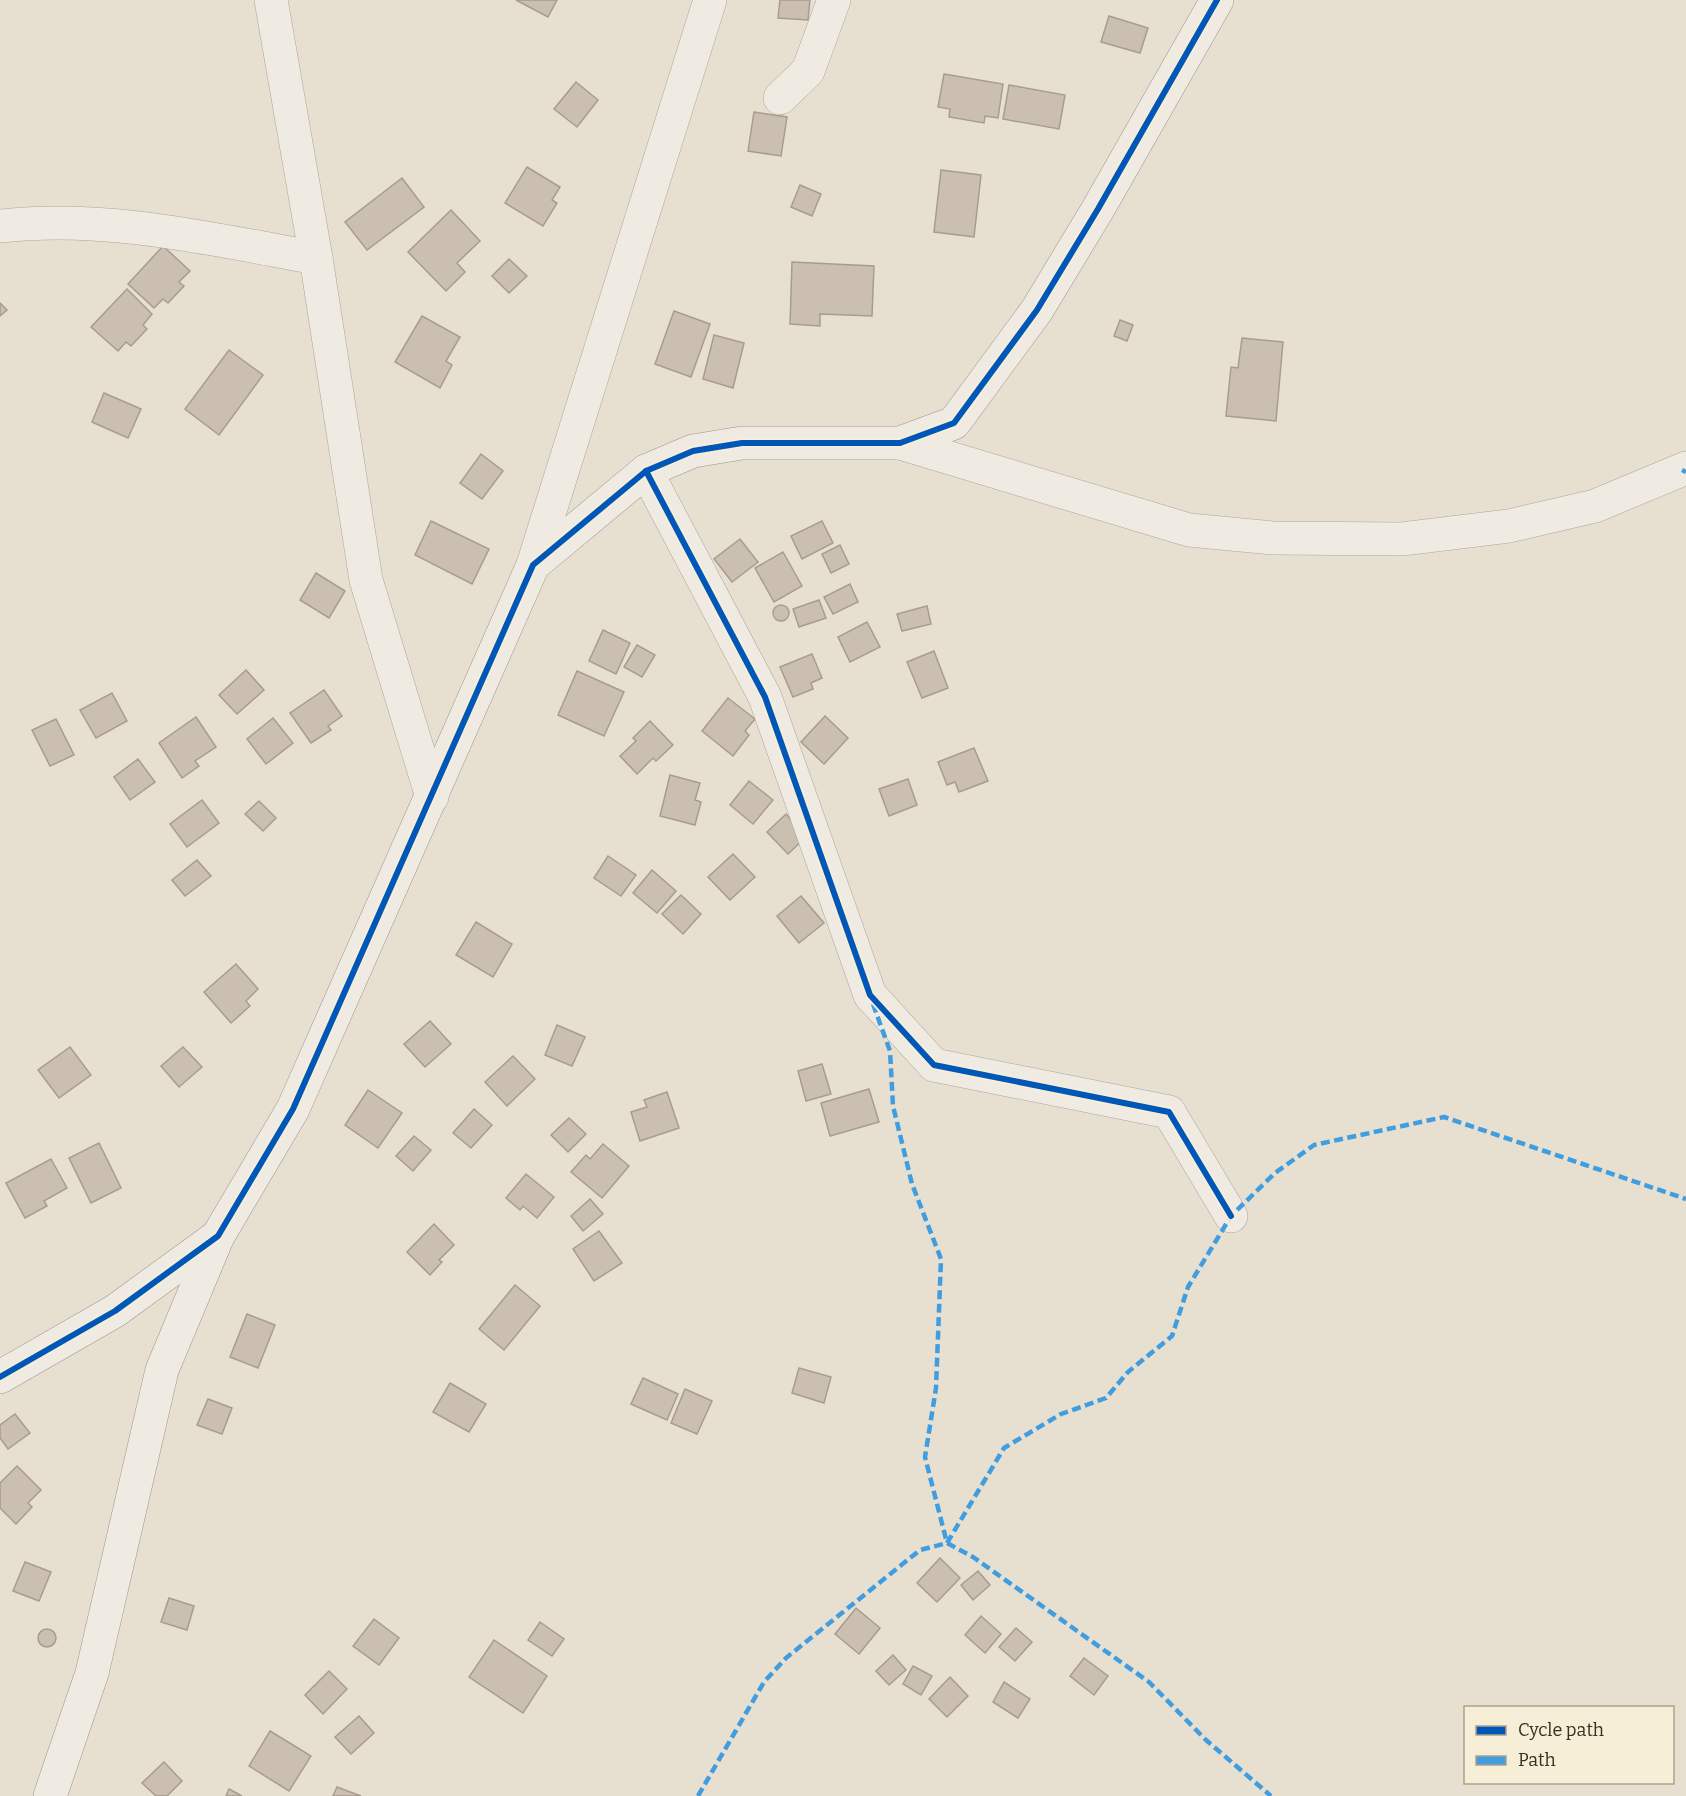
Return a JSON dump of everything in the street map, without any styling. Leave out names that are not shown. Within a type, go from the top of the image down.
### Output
[{"type":"street","points":[[271,0],[316,258],[366,580],[432,797]]},
{"type":"street","points":[[50,1796],[92,1673],[162,1370],[218,1236],[293,1109],[533,565],[710,0]]},
{"type":"street","points":[[780,98],[808,71],[834,0]]},
{"type":"street","points":[[900,443],[954,423],[1037,310],[1098,209],[1217,0]]},
{"type":"street","points":[[0,226],[37,222],[150,228],[316,258]]},
{"type":"street","points":[[533,565],[646,471],[693,452],[742,443],[900,443],[1189,530],[1273,538],[1402,539],[1509,526],[1595,506],[1686,468]]},
{"type":"street","points":[[646,471],[765,697],[870,995],[934,1065],[1169,1112],[1231,1216]]},
{"type":"street","points":[[0,1377],[116,1311],[218,1236]]},
{"type":"building","points":[[516,0],[557,0],[548,17]]},
{"type":"building","points":[[780,0],[810,0],[808,20],[778,18]]},
{"type":"building","points":[[1109,16],[1148,28],[1140,53],[1101,42]]},
{"type":"building","points":[[944,74],[1003,84],[998,118],[985,116],[984,123],[949,117],[950,109],[938,107]]},
{"type":"building","points":[[576,82],[598,100],[577,127],[554,109]]},
{"type":"building","points":[[1009,85],[1065,95],[1059,129],[1003,119]]},
{"type":"building","points":[[754,112],[787,117],[781,156],[748,151]]},
{"type":"building","points":[[527,167],[560,187],[552,200],[557,203],[543,226],[505,203]]},
{"type":"building","points":[[941,170],[981,175],[974,237],[934,232]]},
{"type":"building","points":[[402,178],[424,207],[367,250],[345,222]]},
{"type":"building","points":[[800,185],[821,194],[812,216],[791,207]]},
{"type":"building","points":[[451,210],[480,241],[457,263],[465,272],[446,291],[408,252]]},
{"type":"building","points":[[163,246],[190,271],[179,282],[184,286],[168,303],[163,299],[154,308],[128,284]]},
{"type":"building","points":[[509,259],[527,276],[509,293],[492,276]]},
{"type":"building","points":[[792,262],[874,266],[872,316],[820,314],[820,326],[790,324]]},
{"type":"building","points":[[127,289],[152,314],[143,325],[147,329],[131,346],[126,342],[118,351],[91,327]]},
{"type":"building","points":[[0,303],[7,310],[0,316]]},
{"type":"building","points":[[674,311],[710,324],[691,377],[655,364]]},
{"type":"building","points":[[422,316],[460,337],[446,361],[452,365],[440,388],[395,362]]},
{"type":"building","points":[[1120,320],[1133,325],[1127,341],[1114,336]]},
{"type":"building","points":[[714,335],[744,343],[733,388],[703,379]]},
{"type":"building","points":[[1242,338],[1283,342],[1276,421],[1226,416],[1231,367],[1238,368]]},
{"type":"building","points":[[229,350],[263,375],[219,435],[185,409]]},
{"type":"building","points":[[104,393],[141,409],[128,438],[92,422]]},
{"type":"building","points":[[481,454],[503,471],[482,499],[460,483]]},
{"type":"building","points":[[431,521],[489,549],[472,584],[415,555]]},
{"type":"building","points":[[822,521],[833,543],[802,559],[791,536]]},
{"type":"building","points":[[740,539],[758,562],[732,582],[714,559]]},
{"type":"building","points":[[840,545],[849,564],[831,573],[822,554]]},
{"type":"building","points":[[783,552],[802,586],[774,602],[755,568]]},
{"type":"building","points":[[316,573],[345,591],[329,618],[300,600]]},
{"type":"building","points":[[850,584],[858,602],[833,614],[824,597]]},
{"type":"building","points":[[819,600],[826,618],[799,627],[793,609]]},
{"type":"building","points":[[781,605],[787,607],[789,613],[787,619],[781,621],[775,619],[773,613],[775,607]]},
{"type":"building","points":[[927,606],[931,624],[902,631],[897,614]]},
{"type":"building","points":[[867,622],[880,647],[850,662],[838,637]]},
{"type":"building","points":[[603,630],[630,643],[616,674],[589,661]]},
{"type":"building","points":[[637,645],[655,655],[642,677],[624,667]]},
{"type":"building","points":[[934,651],[948,688],[922,698],[907,662]]},
{"type":"building","points":[[812,654],[822,678],[811,683],[813,689],[793,697],[780,667]]},
{"type":"building","points":[[246,670],[264,690],[237,714],[219,695]]},
{"type":"building","points":[[577,671],[624,692],[604,736],[558,715]]},
{"type":"building","points":[[324,690],[342,716],[328,726],[331,730],[311,743],[290,713]]},
{"type":"building","points":[[112,693],[127,721],[96,738],[80,710]]},
{"type":"building","points":[[728,698],[755,719],[745,731],[749,735],[733,756],[702,731]]},
{"type":"building","points":[[825,716],[848,738],[824,764],[801,742]]},
{"type":"building","points":[[196,717],[216,747],[195,761],[199,766],[182,778],[159,743]]},
{"type":"building","points":[[273,718],[293,743],[266,764],[247,739]]},
{"type":"building","points":[[56,719],[74,755],[50,766],[32,730]]},
{"type":"building","points":[[650,721],[673,745],[656,761],[653,758],[637,774],[620,756],[636,741],[633,738]]},
{"type":"building","points":[[974,748],[988,781],[959,792],[955,782],[947,785],[938,762]]},
{"type":"building","points":[[138,759],[155,782],[130,800],[114,777]]},
{"type":"building","points":[[670,775],[700,783],[695,800],[701,802],[695,825],[660,816]]},
{"type":"building","points":[[908,779],[917,805],[889,816],[879,789]]},
{"type":"building","points":[[749,781],[773,800],[753,824],[730,805]]},
{"type":"building","points":[[202,800],[219,823],[187,847],[170,824]]},
{"type":"building","points":[[259,801],[276,818],[263,831],[245,814]]},
{"type":"building","points":[[786,814],[806,837],[788,854],[767,832]]},
{"type":"building","points":[[733,854],[755,877],[730,900],[708,877]]},
{"type":"building","points":[[608,856],[636,875],[621,896],[594,878]]},
{"type":"building","points":[[197,860],[211,876],[185,896],[172,880]]},
{"type":"building","points":[[652,870],[676,891],[657,913],[633,893]]},
{"type":"building","points":[[681,895],[701,914],[683,934],[662,914]]},
{"type":"building","points":[[801,896],[824,923],[799,943],[777,916]]},
{"type":"building","points":[[476,922],[512,944],[493,977],[456,955]]},
{"type":"building","points":[[236,964],[258,989],[246,1001],[250,1006],[231,1023],[204,992]]},
{"type":"building","points":[[430,1021],[451,1044],[425,1067],[404,1044]]},
{"type":"building","points":[[557,1025],[585,1037],[572,1066],[545,1055]]},
{"type":"building","points":[[70,1047],[91,1075],[59,1098],[38,1070]]},
{"type":"building","points":[[183,1047],[202,1067],[179,1087],[161,1066]]},
{"type":"building","points":[[513,1056],[535,1079],[507,1106],[485,1082]]},
{"type":"building","points":[[822,1064],[831,1094],[806,1101],[798,1071]]},
{"type":"building","points":[[869,1089],[879,1122],[830,1136],[821,1103]]},
{"type":"building","points":[[368,1090],[402,1113],[378,1148],[345,1125]]},
{"type":"building","points":[[667,1092],[679,1128],[640,1141],[631,1112],[647,1107],[644,1100]]},
{"type":"building","points":[[474,1109],[492,1125],[471,1148],[453,1133]]},
{"type":"building","points":[[569,1118],[586,1134],[568,1152],[551,1135]]},
{"type":"building","points":[[414,1136],[431,1150],[413,1171],[396,1156]]},
{"type":"building","points":[[99,1143],[121,1188],[91,1203],[69,1158]]},
{"type":"building","points":[[603,1144],[629,1166],[602,1198],[571,1172],[586,1155],[590,1159]]},
{"type":"building","points":[[51,1159],[67,1188],[44,1201],[47,1206],[25,1218],[6,1183]]},
{"type":"building","points":[[526,1174],[554,1197],[537,1218],[523,1206],[520,1210],[506,1198]]},
{"type":"building","points":[[590,1199],[603,1214],[583,1231],[571,1216]]},
{"type":"building","points":[[434,1224],[454,1245],[439,1260],[442,1262],[430,1275],[407,1252]]},
{"type":"building","points":[[599,1231],[622,1263],[594,1281],[573,1249]]},
{"type":"building","points":[[515,1285],[540,1306],[504,1350],[479,1329]]},
{"type":"building","points":[[247,1314],[275,1325],[258,1368],[230,1357]]},
{"type":"building","points":[[799,1368],[831,1377],[824,1403],[792,1393]]},
{"type":"building","points":[[643,1378],[678,1394],[667,1420],[631,1404]]},
{"type":"building","points":[[450,1383],[486,1404],[469,1432],[433,1412]]},
{"type":"building","points":[[685,1389],[712,1401],[697,1434],[671,1423]]},
{"type":"building","points":[[208,1399],[232,1408],[222,1434],[197,1425]]},
{"type":"building","points":[[15,1414],[30,1433],[8,1449],[0,1438],[0,1425]]},
{"type":"building","points":[[17,1466],[41,1490],[28,1503],[32,1507],[16,1524],[0,1508],[0,1483]]},
{"type":"building","points":[[940,1558],[960,1578],[937,1602],[917,1583]]},
{"type":"building","points":[[25,1562],[51,1572],[39,1601],[13,1591]]},
{"type":"building","points":[[978,1571],[990,1585],[973,1600],[961,1585]]},
{"type":"building","points":[[169,1598],[194,1606],[187,1630],[161,1622]]},
{"type":"building","points":[[856,1608],[880,1628],[859,1654],[835,1634]]},
{"type":"building","points":[[981,1616],[1001,1634],[985,1653],[965,1635]]},
{"type":"building","points":[[374,1619],[399,1638],[379,1665],[353,1646]]},
{"type":"building","points":[[540,1622],[564,1639],[552,1656],[528,1640]]},
{"type":"building","points":[[1016,1628],[1032,1642],[1015,1661],[999,1647]]},
{"type":"building","points":[[43,1629],[51,1629],[56,1634],[54,1645],[43,1647],[38,1642],[38,1634]]},
{"type":"building","points":[[494,1640],[547,1676],[523,1713],[469,1677]]},
{"type":"building","points":[[893,1655],[906,1670],[889,1685],[876,1671]]},
{"type":"building","points":[[1084,1658],[1108,1676],[1094,1695],[1070,1676]]},
{"type":"building","points":[[913,1666],[932,1676],[921,1695],[903,1684]]},
{"type":"building","points":[[329,1671],[347,1689],[323,1714],[305,1695]]},
{"type":"building","points":[[950,1677],[968,1696],[947,1717],[929,1699]]},
{"type":"building","points":[[1004,1682],[1030,1699],[1018,1718],[993,1702]]},
{"type":"building","points":[[359,1716],[374,1733],[351,1754],[335,1737]]},
{"type":"building","points":[[270,1731],[311,1756],[289,1791],[249,1766]]},
{"type":"building","points":[[164,1762],[182,1781],[167,1796],[156,1796],[142,1783]]},
{"type":"building","points":[[337,1787],[361,1796],[333,1796]]},
{"type":"building","points":[[229,1789],[242,1796],[226,1796]]},
{"type":"marked path","points":[[1682,470],[1686,472]]},
{"type":"marked path","points":[[873,1004],[890,1051],[893,1106],[912,1184],[941,1259],[936,1388],[925,1457],[947,1543]]},
{"type":"marked path","points":[[947,1543],[1004,1448],[1061,1414],[1106,1398],[1128,1372],[1172,1336],[1188,1287],[1231,1216],[1275,1173],[1314,1145],[1444,1117],[1686,1199]]},
{"type":"marked path","points":[[698,1796],[764,1682],[786,1658],[920,1550],[947,1543],[973,1557],[1149,1682],[1206,1740],[1271,1796]]},
{"type":"cycle path","points":[[0,1377],[115,1311],[218,1236],[293,1109],[533,565],[646,471],[693,451],[742,443],[900,443],[954,423],[1037,310],[1098,209],[1217,0]]},
{"type":"cycle path","points":[[646,471],[765,697],[870,995],[934,1065],[1169,1112],[1231,1216]]}]
